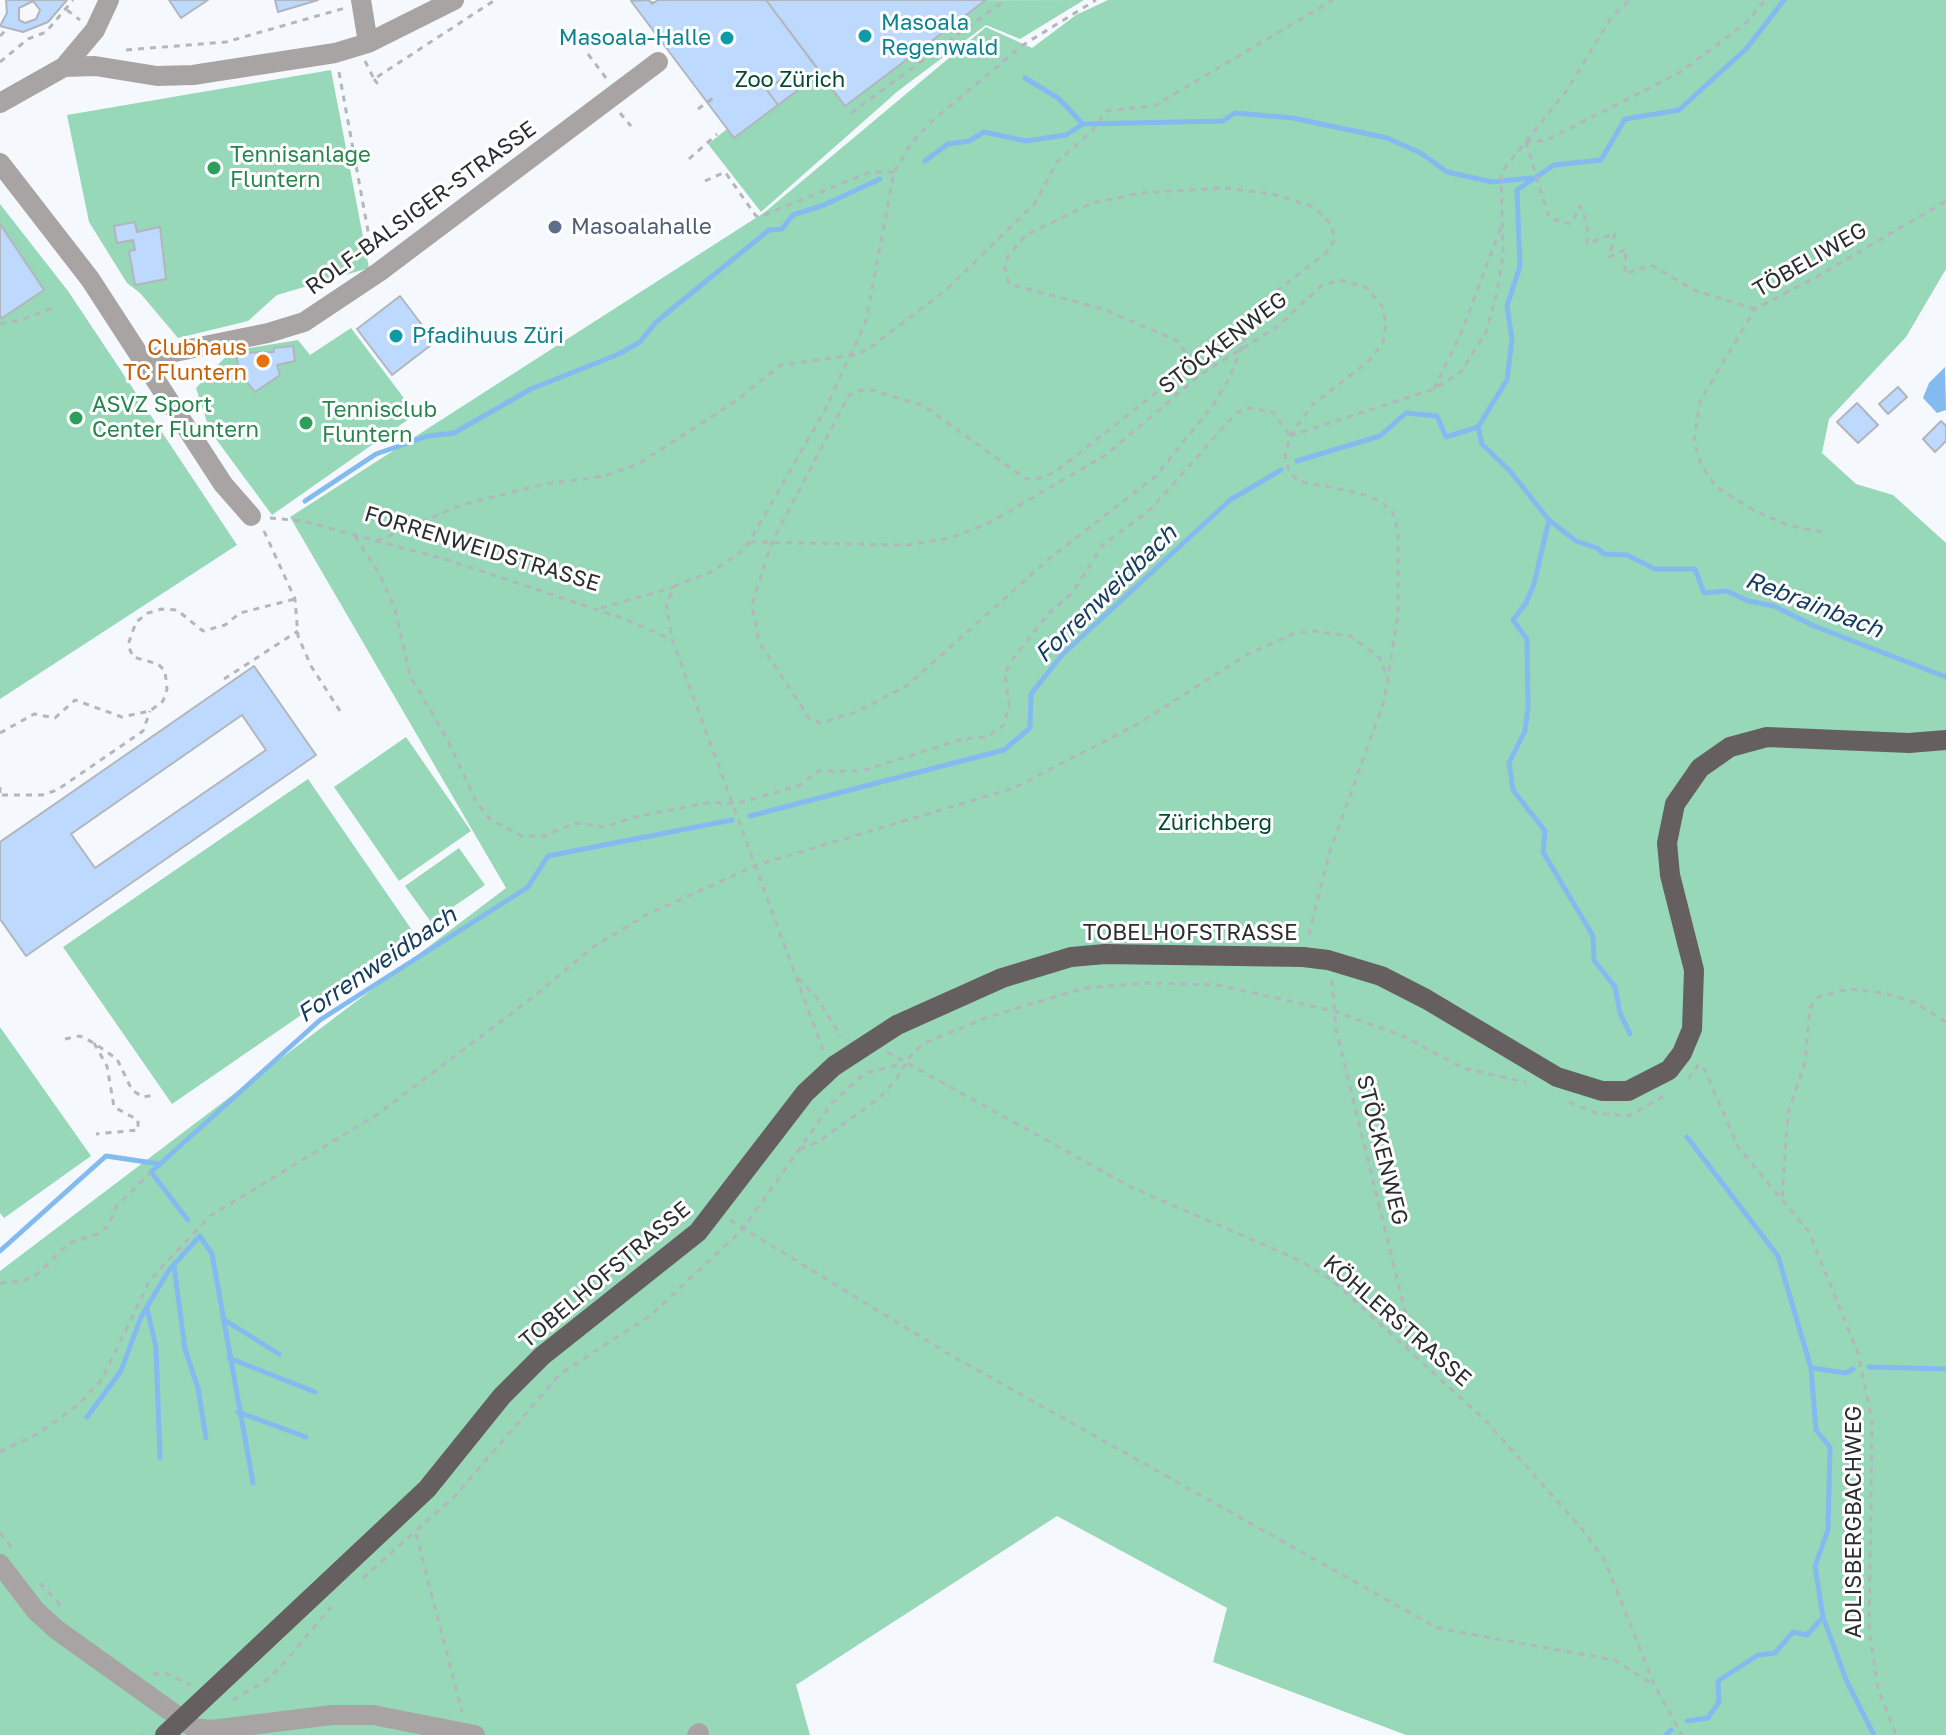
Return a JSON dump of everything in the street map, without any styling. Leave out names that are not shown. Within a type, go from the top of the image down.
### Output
[{"type":"main road","name":"TOBELHOFSTRASSE","points":[[165,1735],[427,1489],[502,1396],[531,1367],[670,1257],[718,1210],[779,1125],[834,1066],[897,1025],[951,998],[1071,957],[1105,954],[1303,957],[1328,960],[1381,976],[1426,999],[1557,1077],[1602,1091],[1636,1088],[1669,1070],[1682,1053],[1692,1029],[1694,970],[1670,875],[1667,843],[1675,804],[1700,768],[1730,747],[1767,737],[1909,743],[1946,740]]},
{"type":"street","points":[[0,103],[64,67],[89,39],[109,0]]},
{"type":"street","points":[[64,67],[95,66],[157,76],[193,75],[335,53],[363,46],[454,0]]},
{"type":"street","points":[[361,1],[363,46]]},
{"type":"street","name":"ROLF-BALSIGER-STRASSE","points":[[146,363],[165,354],[268,333],[304,322],[379,272],[658,62]]},
{"type":"street","points":[[0,163],[90,279],[223,484],[251,516]]},
{"type":"street","points":[[10,1561],[36,1611],[57,1630],[181,1721],[201,1730],[332,1715],[373,1715],[472,1734]]},
{"type":"path","points":[[0,62],[28,39],[46,32],[73,0]]},
{"type":"path","points":[[374,79],[495,0]]},
{"type":"path","points":[[851,113],[1005,0]]},
{"type":"path","points":[[597,609],[675,586],[731,561],[750,542],[853,355],[866,321],[894,172],[931,122],[1023,45],[1096,0]]},
{"type":"path","points":[[377,541],[461,505],[545,484],[620,471],[657,454],[781,365],[853,355],[893,334],[946,290],[1035,203],[1057,162],[1093,130],[1101,115],[1154,106],[1333,0]]},
{"type":"path","points":[[1290,436],[1434,389],[1461,372],[1486,332],[1499,280],[1501,173],[1567,90],[1611,18],[1629,0]]},
{"type":"path","points":[[1525,141],[1545,141],[1679,73],[1746,23],[1765,0]]},
{"type":"path","points":[[122,51],[226,42],[322,17],[361,1]]},
{"type":"path","points":[[67,10],[88,25]]},
{"type":"path","points":[[0,36],[6,30]]},
{"type":"path","points":[[28,39],[31,30]]},
{"type":"path","points":[[363,46],[374,79],[380,87]]},
{"type":"path","points":[[335,53],[374,265],[379,272]]},
{"type":"path","points":[[588,54],[595,63]]},
{"type":"path","points":[[698,109],[716,96]]},
{"type":"path","points":[[619,110],[631,126]]},
{"type":"path","points":[[689,159],[717,134]]},
{"type":"path","points":[[1525,141],[1549,218],[1571,224],[1580,206],[1587,223],[1587,244],[1615,233],[1609,257],[1626,249],[1625,274],[1651,265],[1696,291],[1755,309]]},
{"type":"path","points":[[705,181],[725,172],[756,216],[762,216],[861,174],[894,172]]},
{"type":"path","points":[[1225,188],[1286,197],[1314,207],[1335,232],[1333,245],[1270,296],[1249,328],[1241,348],[1224,391],[1156,476],[1050,558],[908,685],[856,712],[821,723],[810,719],[759,642],[752,605],[771,544],[845,401],[855,391],[872,390],[924,406],[1016,475],[1034,479],[1058,470],[1090,447],[1181,373],[1187,363],[1187,354],[1176,340],[1103,309],[1009,284],[1005,268],[1016,243],[1082,207],[1114,196],[1225,188]]},
{"type":"path","name":"TÖBELIWEG","points":[[1822,532],[1788,525],[1735,500],[1716,487],[1697,454],[1694,426],[1700,401],[1755,309],[1946,201]]},
{"type":"path","points":[[1434,389],[1462,331],[1502,224]]},
{"type":"path","name":"STÖCKENWEG","points":[[750,542],[907,545],[950,538],[989,523],[1106,455],[1200,375],[1278,326],[1330,282],[1359,283],[1379,298],[1386,324],[1378,352],[1312,405],[1290,436]]},
{"type":"path","points":[[0,324],[52,308]]},
{"type":"path","points":[[355,536],[385,585],[395,609],[410,676],[445,735],[476,801],[490,819],[522,836],[544,836],[575,823],[605,827],[635,817],[712,802],[735,804],[798,786],[819,771],[862,771],[962,739],[987,737],[1004,725],[1009,705],[1005,674],[1010,663],[1047,615],[1072,593],[1103,545],[1152,508],[1236,413],[1249,408],[1273,412],[1290,436]]},
{"type":"path","points":[[1290,436],[1285,455],[1294,479],[1372,497],[1393,513],[1398,532],[1398,615],[1384,701],[1330,851],[1303,957]]},
{"type":"path","points":[[251,516],[261,526],[295,599],[298,631],[311,666],[340,711]]},
{"type":"path","name":"FORRENWEIDSTRASSE","points":[[251,516],[303,521],[448,560],[597,609],[672,639]]},
{"type":"path","points":[[675,586],[666,604],[672,639],[735,804],[808,1015],[834,1066]]},
{"type":"path","points":[[0,733],[34,714],[55,718],[75,700],[122,717],[150,711],[163,701],[167,689],[165,671],[158,664],[133,657],[128,645],[136,622],[162,609],[177,610],[203,631],[225,625],[240,613],[295,599]]},
{"type":"path","points":[[224,679],[298,631]]},
{"type":"path","points":[[0,1452],[39,1433],[79,1404],[102,1379],[150,1280],[210,1216],[378,1114],[622,928],[757,865],[1014,788],[1136,725],[1248,654],[1293,634],[1313,631],[1350,636],[1379,657],[1387,676]]},
{"type":"path","points":[[0,787],[1,796],[42,795],[57,790],[143,731],[150,711]]},
{"type":"path","name":"STÖCKENWEG","points":[[1328,960],[1334,1011],[1409,1328],[1406,1348]]},
{"type":"path","points":[[796,975],[818,999],[841,1037]]},
{"type":"path","points":[[800,1149],[818,1142],[878,1099],[895,1081],[913,1052],[943,1033],[1084,988],[1148,983],[1218,985],[1334,1011],[1403,1036],[1463,1068],[1537,1086]]},
{"type":"path","points":[[1782,1197],[1788,1113],[1805,1062],[1810,1008],[1818,997],[1834,990],[1884,993],[1914,1002],[1946,1022]]},
{"type":"path","points":[[65,1039],[80,1036],[94,1043],[117,1059],[132,1090],[143,1097],[156,1095]]},
{"type":"path","points":[[94,1043],[107,1066],[114,1107],[138,1120],[138,1130],[96,1134]]},
{"type":"path","points":[[356,1583],[415,1533],[501,1445],[560,1374],[651,1315],[742,1230],[832,1103],[865,1073],[904,1063]]},
{"type":"path","name":"KÖHLERSTRASSE","points":[[904,1063],[1131,1187],[1301,1261],[1333,1281],[1512,1449],[1582,1529],[1617,1586],[1654,1684],[1682,1735]]},
{"type":"path","name":"ADLISBERGBACHWEG","points":[[1566,1101],[1596,1113],[1629,1116],[1691,1077],[1699,1064],[1705,1070],[1738,1147],[1782,1197],[1818,1248],[1858,1353],[1868,1392],[1872,1421],[1869,1630],[1878,1689],[1896,1735]]},
{"type":"path","points":[[0,1283],[23,1281],[36,1275],[69,1243],[98,1234],[108,1226],[116,1207],[151,1172]]},
{"type":"path","points":[[718,1210],[742,1230],[947,1353],[1269,1537],[1437,1628],[1614,1660],[1654,1684]]},
{"type":"path","points":[[0,1533],[10,1561]]},
{"type":"path","points":[[415,1533],[472,1734]]},
{"type":"path","points":[[34,1576],[67,1613]]},
{"type":"path","points":[[228,1703],[267,1680],[338,1599]]},
{"type":"path","points":[[141,1672],[165,1673],[197,1688]]},
{"type":"path","points":[[173,1687],[180,1680]]},
{"type":"green space","name":"Zoo Zürich","points":[[1084,0],[1020,39],[986,25],[898,91],[761,212],[708,144],[727,129],[631,1]]},
{"type":"green space","name":"Zürichberg","points":[[1108,0],[1946,0],[1946,269],[1906,337],[1829,419],[1822,453],[1856,484],[1893,495],[1946,543],[1946,1735],[1406,1735],[1213,1662],[1227,1608],[1057,1516],[796,1685],[810,1735],[0,1735],[0,1271],[506,888],[290,517],[765,212],[986,27],[1032,48],[1076,15]]},
{"type":"green space","name":"Tennisanlage Fluntern","points":[[331,70],[369,268],[277,295],[248,321],[178,338],[140,293],[127,283],[89,222],[67,115]]},
{"type":"green space","name":"ASVZ Sport Center Fluntern","points":[[0,204],[68,291],[237,545],[0,699]]},
{"type":"green space","name":"Tennisclub Fluntern","points":[[351,328],[416,414],[272,515],[210,431],[196,388],[231,351],[298,340],[310,355]]},
{"type":"green space","points":[[406,737],[471,831],[399,881],[334,787]]},
{"type":"green space","points":[[308,779],[416,936],[172,1104],[63,947]]},
{"type":"green space","points":[[459,848],[485,885],[431,922],[405,886]]},
{"type":"green space","points":[[0,1027],[91,1156],[4,1218],[0,1213]]},
{"type":"water","points":[[1945,367],[1946,410],[1937,413],[1923,398],[1929,383]]},
{"type":"building","points":[[6,0],[67,0],[48,22],[23,32],[0,26],[7,13]],"holes":[[[33,1],[40,10],[36,19],[25,23],[19,20],[19,8]]]},
{"type":"building","points":[[169,0],[208,0],[181,18]]},
{"type":"building","points":[[275,0],[318,0],[278,12]]},
{"type":"building","name":"Masoala-Halle","points":[[649,0],[652,4],[658,0],[766,0],[821,73],[803,86],[792,71],[767,90],[778,105],[734,138],[631,1]]},
{"type":"building","name":"Masoala Regenwald","points":[[766,0],[986,0],[845,106]]},
{"type":"building","points":[[792,71],[803,86],[778,105],[767,90]]},
{"type":"building","points":[[135,222],[137,232],[160,227],[166,279],[135,285],[129,251],[135,250],[133,240],[117,243],[114,226]]},
{"type":"building","points":[[0,224],[44,290],[2,318],[0,316]]},
{"type":"building","name":"Pfadihuus Züri","points":[[400,296],[435,342],[392,375],[357,329]]},
{"type":"building","points":[[293,346],[295,361],[277,365],[280,375],[255,392],[239,372],[236,353],[274,352],[274,348]]},
{"type":"building","points":[[1898,387],[1907,397],[1888,414],[1879,404]]},
{"type":"building","points":[[1857,403],[1878,425],[1858,443],[1837,422]]},
{"type":"building","points":[[1941,421],[1946,426],[1946,441],[1935,452],[1923,439]]},
{"type":"building","points":[[254,666],[316,755],[26,956],[0,919],[0,842]],"holes":[[[242,715],[266,750],[95,868],[71,834]]]},
{"type":"waterway","name":"Rebrainbach","points":[[1784,0],[1747,48],[1679,110],[1625,119],[1601,160],[1554,165],[1517,190],[1520,266],[1507,306],[1512,339],[1507,380],[1478,427],[1482,444],[1510,471],[1549,520],[1576,541],[1597,548],[1604,554],[1627,555],[1655,569],[1695,569],[1704,593],[1727,591],[1748,601],[1774,606],[1814,626],[1946,677]]},
{"type":"waterway","points":[[1025,78],[1058,98],[1083,124]]},
{"type":"waterway","points":[[925,161],[948,144],[969,141],[984,132],[1026,141],[1066,135],[1083,124],[1223,121],[1235,113],[1293,118],[1387,138],[1421,153],[1447,172],[1492,182],[1530,178]]},
{"type":"waterway","points":[[305,501],[376,454],[428,436],[454,433],[531,389],[619,354],[640,342],[656,322],[769,230],[782,229],[793,215],[824,205],[880,179]]},
{"type":"waterway","name":"Forrenweidbach","points":[[1297,461],[1380,436],[1406,413],[1437,416],[1446,437],[1478,427]]},
{"type":"waterway","name":"Forrenweidbach","points":[[750,816],[1004,750],[1030,728],[1031,694],[1062,655],[1230,500],[1281,470]]},
{"type":"waterway","points":[[1549,520],[1534,584],[1526,603],[1513,620],[1527,639],[1528,708],[1525,731],[1509,763],[1513,790],[1545,831],[1543,852],[1593,936],[1594,960],[1615,987],[1620,1013],[1630,1034]]},
{"type":"waterway","name":"Forrenweidbach","points":[[0,1251],[106,1156],[160,1164],[320,1020],[528,887],[548,856],[732,820]]},
{"type":"waterway","points":[[1687,1137],[1778,1256],[1811,1368],[1816,1430],[1830,1447],[1828,1530],[1815,1566],[1823,1617],[1847,1682],[1874,1735]]},
{"type":"waterway","points":[[160,1164],[151,1172],[188,1220]]},
{"type":"waterway","points":[[87,1417],[121,1371],[141,1317],[169,1270],[200,1236],[212,1254],[253,1483]]},
{"type":"waterway","points":[[174,1266],[185,1349],[198,1388],[206,1438]]},
{"type":"waterway","points":[[147,1308],[156,1347],[160,1458]]},
{"type":"waterway","points":[[223,1319],[279,1354]]},
{"type":"waterway","points":[[229,1358],[315,1392]]},
{"type":"waterway","points":[[1869,1367],[1946,1369]]},
{"type":"waterway","points":[[1812,1368],[1846,1373],[1853,1369]]},
{"type":"waterway","points":[[238,1412],[306,1437]]},
{"type":"waterway","points":[[1687,1721],[1708,1718],[1719,1702],[1718,1681],[1758,1655],[1775,1653],[1793,1632],[1807,1635],[1823,1617]]},
{"type":"waterway","points":[[1666,1735],[1671,1730]]},
{"type":"place","name":"Masoala Regenwald","points":[[865,36]]},
{"type":"place","name":"Masoala-Halle","points":[[727,38]]},
{"type":"place","name":"Tennisanlage Fluntern","points":[[214,168]]},
{"type":"place","name":"Masoalahalle","points":[[555,227]]},
{"type":"place","name":"Pfadihuus Züri","points":[[396,336]]},
{"type":"place","name":"Clubhaus TC Fluntern","points":[[263,361]]},
{"type":"place","name":"ASVZ Sport Center Fluntern","points":[[76,418]]},
{"type":"place","name":"Tennisclub Fluntern","points":[[306,423]]}]
